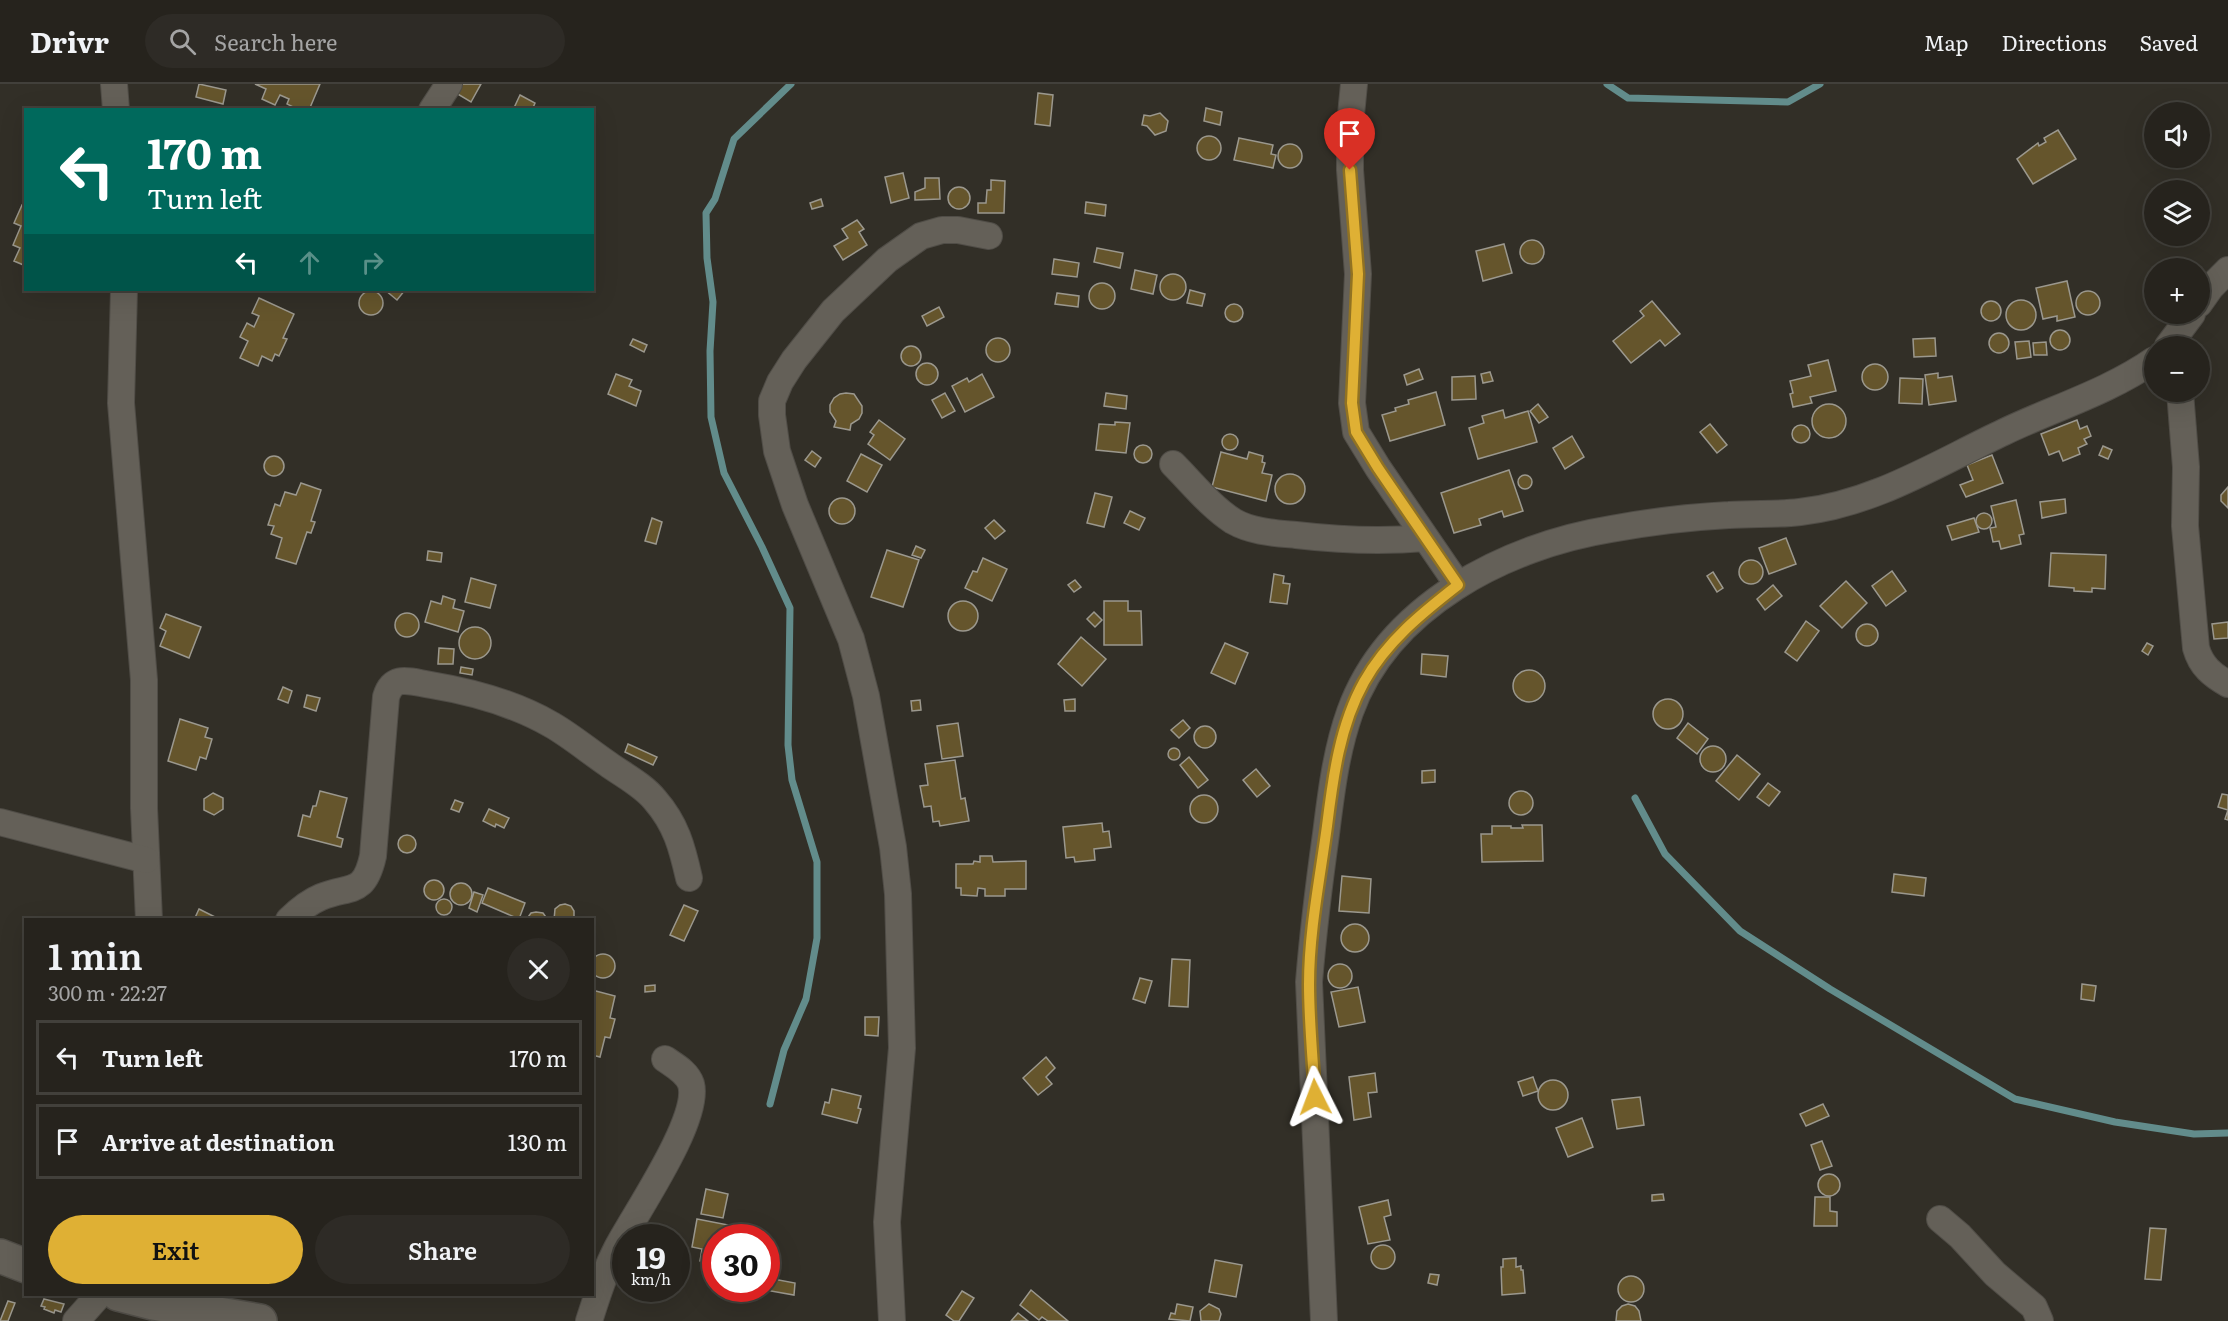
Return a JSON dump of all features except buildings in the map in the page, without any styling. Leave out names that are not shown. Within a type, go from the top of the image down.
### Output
[{"type":"street","points":[[114,84],[116,108]]},
{"type":"street","points":[[433,108],[449,84]]},
{"type":"street","points":[[1354,84],[1350,125],[1350,170],[1358,274],[1352,403],[1356,432],[1458,585]]},
{"type":"street","points":[[892,1321],[887,1222],[902,1048],[898,894],[893,847],[866,696],[851,639],[795,505],[777,451],[772,401],[784,375],[833,311],[887,260],[921,236],[942,230],[958,230],[989,236]]},
{"type":"street","points":[[2210,288],[2228,270]]},
{"type":"street","points":[[124,291],[121,403],[144,680],[144,808],[148,918]]},
{"type":"street","points":[[1324,1321],[1309,982],[1319,885],[1337,760],[1350,712],[1364,682],[1387,648],[1408,625],[1458,585],[1510,558],[1562,538],[1611,528],[1728,515],[1800,513],[1852,503],[2004,432],[2111,386],[2144,366]]},
{"type":"street","points":[[2181,402],[2186,467],[2185,526],[2196,648],[2206,669],[2228,684]]},
{"type":"street","points":[[1173,464],[1211,503],[1234,521],[1248,528],[1266,532],[1356,541],[1425,538]]},
{"type":"street","points":[[292,918],[318,898],[360,885],[369,870],[373,856],[386,697],[389,687],[395,682],[405,681],[463,690],[508,704],[552,725],[653,797],[666,813],[681,842],[689,878]]},
{"type":"street","points":[[0,822],[146,860]]},
{"type":"street","points":[[589,1321],[600,1286],[616,1249],[674,1149],[686,1119],[692,1097],[691,1083],[683,1071],[665,1059]]},
{"type":"street","points":[[1940,1219],[1995,1274],[2034,1307],[2040,1321]]},
{"type":"street","points":[[0,1256],[24,1265]]},
{"type":"street","points":[[76,1321],[98,1296]]},
{"type":"street","points":[[131,1296],[260,1321]]},
{"type":"waterway","points":[[770,1104],[784,1050],[806,999],[817,938],[817,862],[792,780],[788,745],[790,608],[724,473],[711,417],[710,351],[713,302],[707,258],[706,213],[715,199],[734,139],[791,84]]},
{"type":"waterway","points":[[1607,84],[1628,98],[1788,102],[1820,84]]},
{"type":"waterway","points":[[1635,798],[1665,854],[1740,931],[1830,989],[2015,1099],[2115,1122],[2194,1134],[2228,1133]]},
{"type":"route","points":[[1315,1097],[1309,982],[1313,936],[1329,807],[1337,760],[1350,712],[1364,682],[1387,648],[1408,625],[1458,585],[1356,432],[1352,403],[1358,274],[1350,170]]}]
